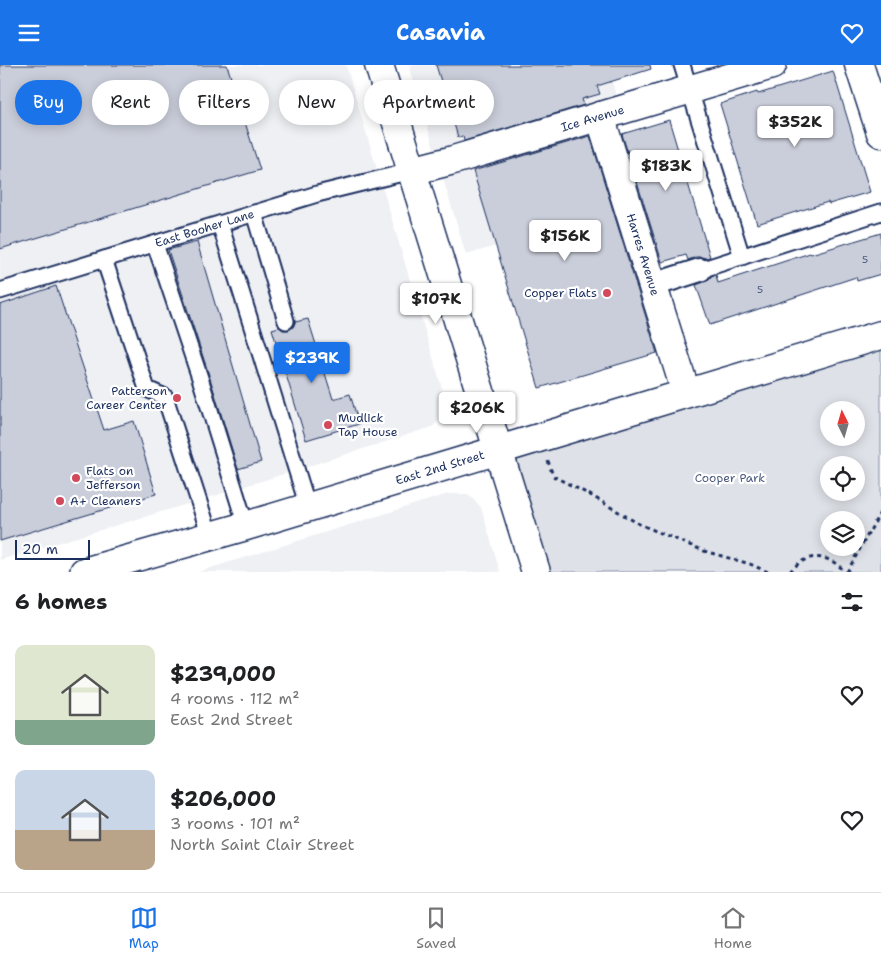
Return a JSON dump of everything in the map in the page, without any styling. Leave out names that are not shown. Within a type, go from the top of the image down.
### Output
[{"type":"street","points":[[379,65],[536,572]]},
{"type":"street","name":"Ice Avenue","points":[[411,171],[600,116],[686,77],[772,65]]},
{"type":"street","points":[[859,65],[881,133]]},
{"type":"street","name":"Harres Avenue","points":[[600,116],[686,393]]},
{"type":"street","points":[[653,285],[700,270]]},
{"type":"street","name":"East 2nd Street","points":[[84,572],[246,526],[881,335]]},
{"type":"lane","points":[[686,77],[742,257]]},
{"type":"lane","name":"East Booher Lane","points":[[0,291],[316,194],[411,171]]},
{"type":"lane","points":[[700,270],[881,212]]},
{"type":"lane","points":[[254,213],[286,321]]},
{"type":"lane","points":[[220,223],[308,507]]},
{"type":"lane","points":[[155,243],[200,378],[246,526]]},
{"type":"lane","points":[[104,259],[148,389],[165,397],[210,536]]},
{"type":"path","points":[[540,437],[553,476],[592,496],[639,524],[704,551],[750,564],[768,572]]},
{"type":"path","points":[[790,572],[798,563],[808,558],[819,557],[839,565],[846,572],[881,511]]},
{"type":"shaded area","points":[[0,65],[346,65],[350,80],[279,80],[279,125],[354,125],[354,92],[445,398],[447,414],[432,427],[211,497],[0,560]]},
{"type":"shaded area","points":[[409,65],[607,65],[616,95],[617,126],[640,203],[466,255],[427,125],[494,125],[494,80],[414,80]]},
{"type":"shaded area","points":[[448,494],[468,494],[481,507],[500,572],[198,572]]},
{"type":"green space","name":"Cooper Park","points":[[881,335],[881,572],[535,572],[497,450]]},
{"type":"building","points":[[0,65],[227,65],[232,80],[179,80],[179,125],[246,125],[260,170],[0,249]]},
{"type":"building","points":[[436,65],[650,65],[651,69],[597,86],[600,94],[582,99],[584,105],[464,141],[463,136],[458,137],[454,125],[494,125],[494,80],[441,80]]},
{"type":"building","points":[[833,71],[870,192],[829,204],[828,202],[757,224],[720,104]]},
{"type":"building","points":[[669,120],[710,257],[696,257],[688,260],[686,255],[662,262],[622,134]]},
{"type":"building","points":[[590,136],[657,353],[539,388],[473,171]]},
{"type":"building","points":[[881,233],[881,274],[857,281],[856,277],[710,325],[696,285],[709,279],[711,276],[716,275],[718,283],[810,253]]},
{"type":"building","points":[[197,242],[261,462],[238,469],[168,250]]},
{"type":"building","points":[[56,286],[104,430],[134,421],[156,494],[0,541],[0,305]]},
{"type":"building","points":[[308,319],[333,399],[350,394],[359,424],[306,440],[272,329],[279,327],[283,330],[289,330],[295,322]]},
{"type":"place","name":"Copper Flats","points":[[607,293]]},
{"type":"place","name":"Patterson Career Center","points":[[177,398]]},
{"type":"place","name":"Mudlick Tap House","points":[[328,425]]},
{"type":"place","name":"Flats on Jefferson","points":[[76,478]]},
{"type":"place","name":"A+ Cleaners","points":[[60,501]]}]
